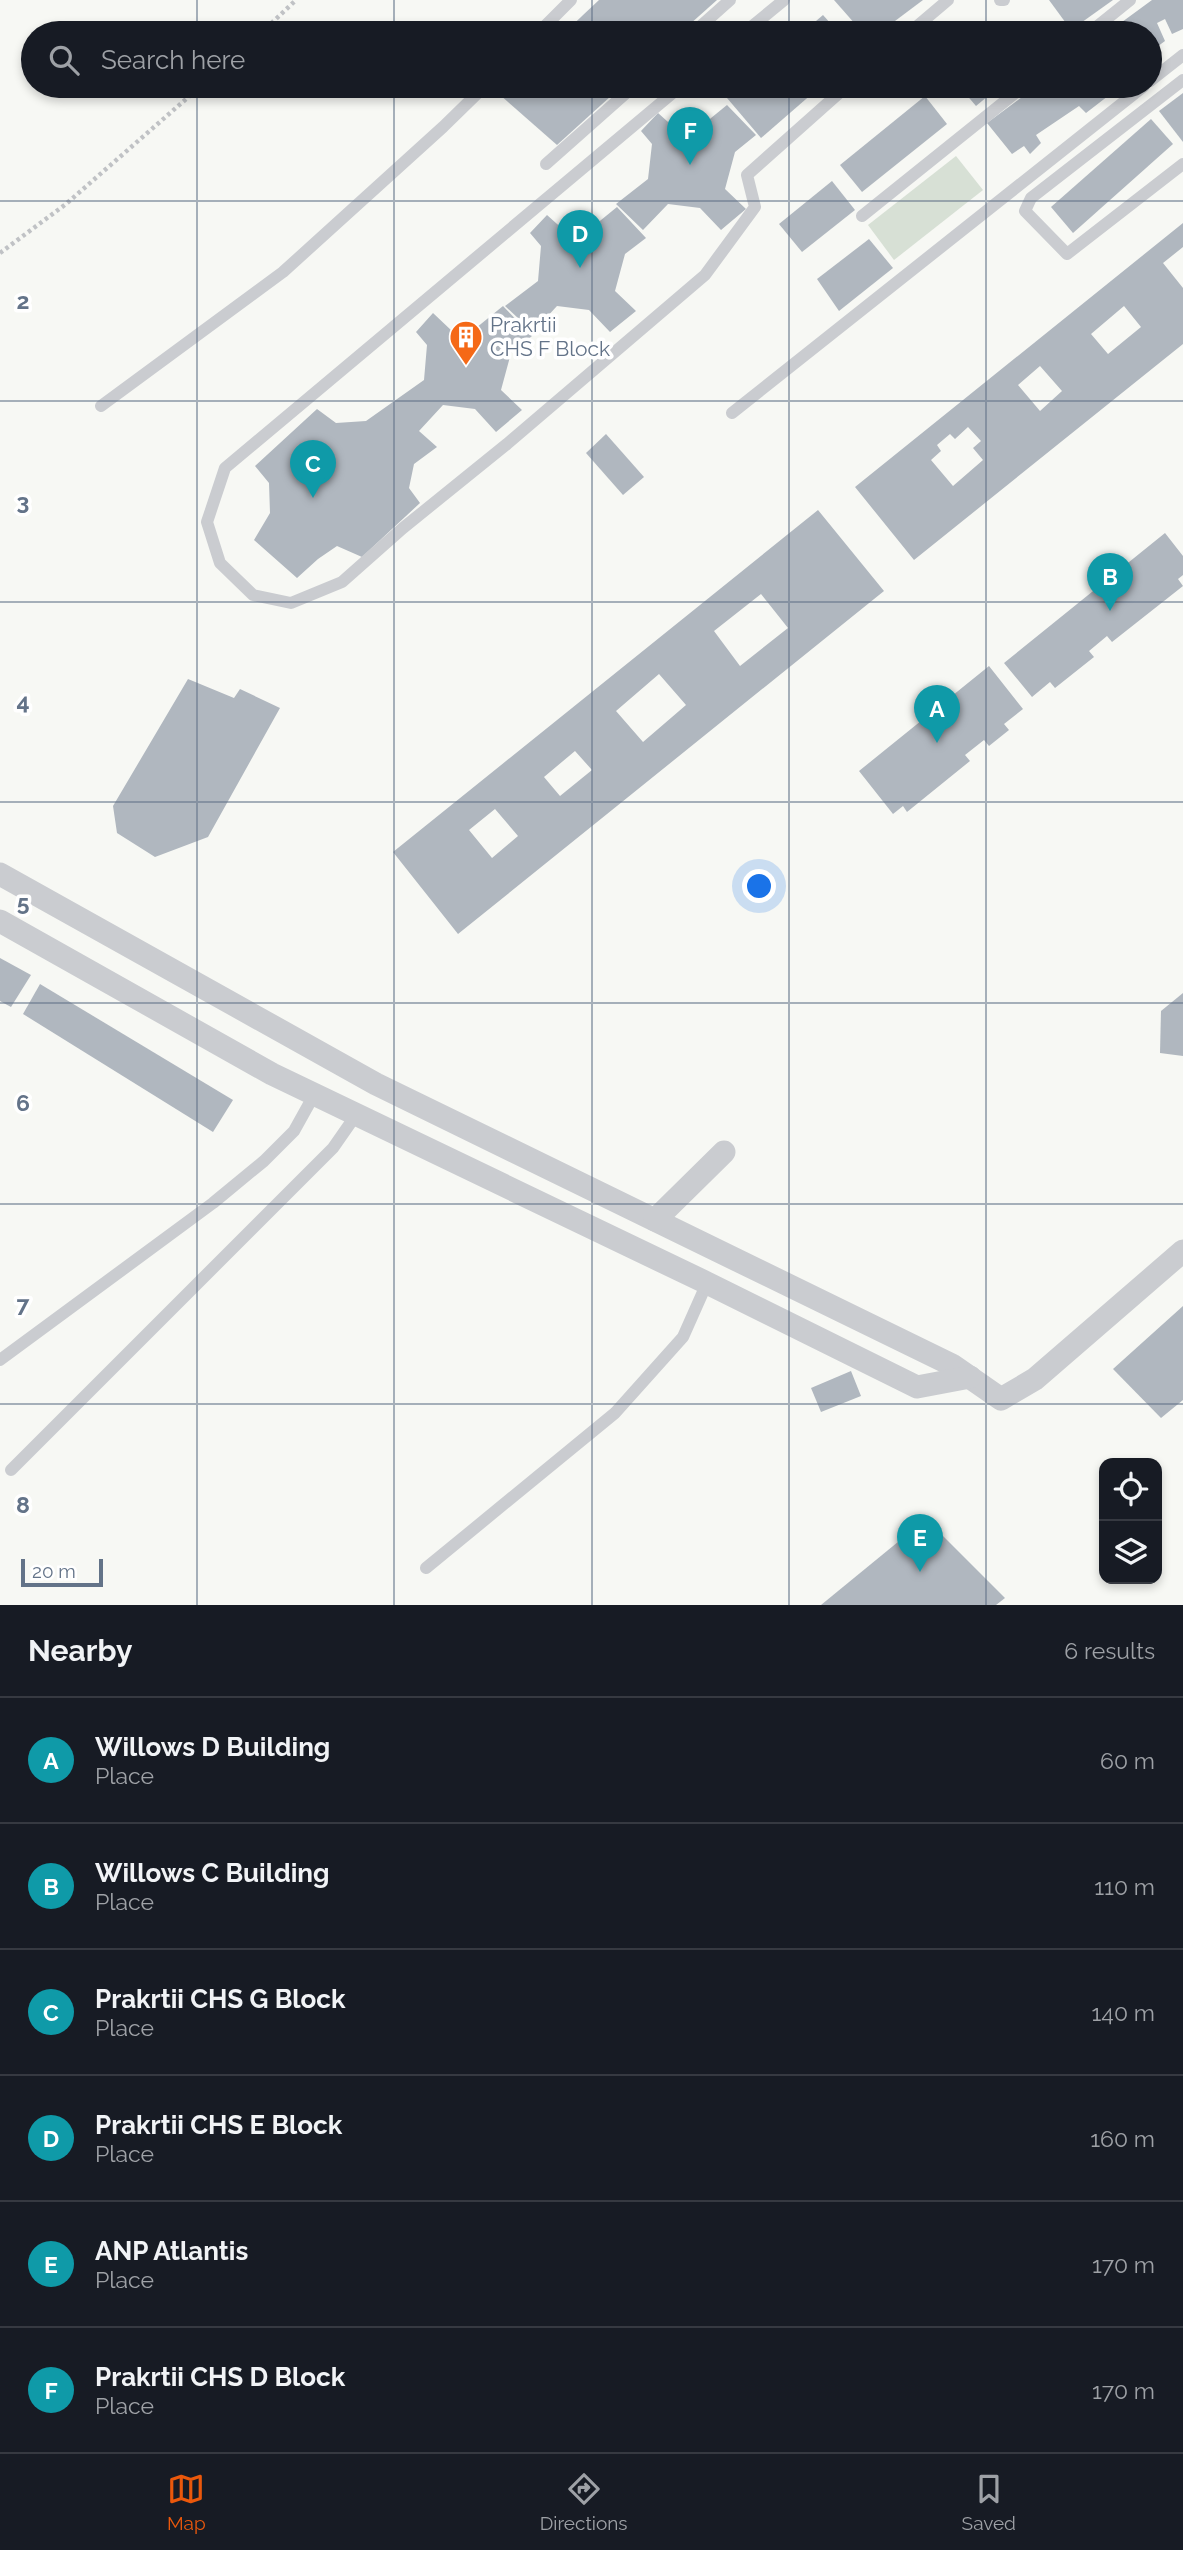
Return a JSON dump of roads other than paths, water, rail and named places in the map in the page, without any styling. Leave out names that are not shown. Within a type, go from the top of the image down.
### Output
[{"type":"street","points":[[0,874],[376,1084],[952,1365],[1001,1399],[1035,1379],[1183,1251]]},
{"type":"street","points":[[0,921],[272,1074],[917,1387],[970,1377]]},
{"type":"street","points":[[655,1220],[724,1152]]},
{"type":"lane","points":[[550,21],[571,0]]},
{"type":"lane","points":[[706,21],[730,0]]},
{"type":"lane","points":[[758,21],[783,0]]},
{"type":"lane","points":[[923,21],[948,0]]},
{"type":"lane","points":[[1104,21],[1130,0]]},
{"type":"lane","points":[[1162,72],[1183,55]]},
{"type":"lane","points":[[1162,96],[1183,80]]},
{"type":"lane","points":[[101,406],[283,272],[473,98]]},
{"type":"lane","points":[[546,164],[620,98]]},
{"type":"lane","points":[[667,98],[225,468],[207,522],[219,563],[253,595],[291,603],[342,582],[695,284],[705,275],[755,208],[747,175],[834,98]]},
{"type":"lane","points":[[862,216],[1009,98]]},
{"type":"lane","points":[[732,413],[1129,98]]},
{"type":"lane","points":[[1160,98],[1031,198],[1026,211],[1067,254],[1183,164]]},
{"type":"lane","points":[[0,1360],[213,1203],[264,1161],[293,1131],[314,1095]]},
{"type":"lane","points":[[11,1470],[333,1148],[356,1115]]},
{"type":"lane","points":[[426,1568],[615,1413],[683,1337],[706,1283]]},
{"type":"place","name":"Prakrtii CHS D Block","points":[[690,165]]},
{"type":"place","name":"Prakrtii CHS E Block","points":[[580,268]]},
{"type":"place","name":"Prakrtii CHS F Block","points":[[466,367]]},
{"type":"place","name":"Prakrtii CHS G Block","points":[[313,498]]},
{"type":"place","name":"Willows C Building","points":[[1110,611]]},
{"type":"place","name":"Willows D Building","points":[[937,743]]},
{"type":"place","name":"ANP Atlantis","points":[[920,1572]]}]
